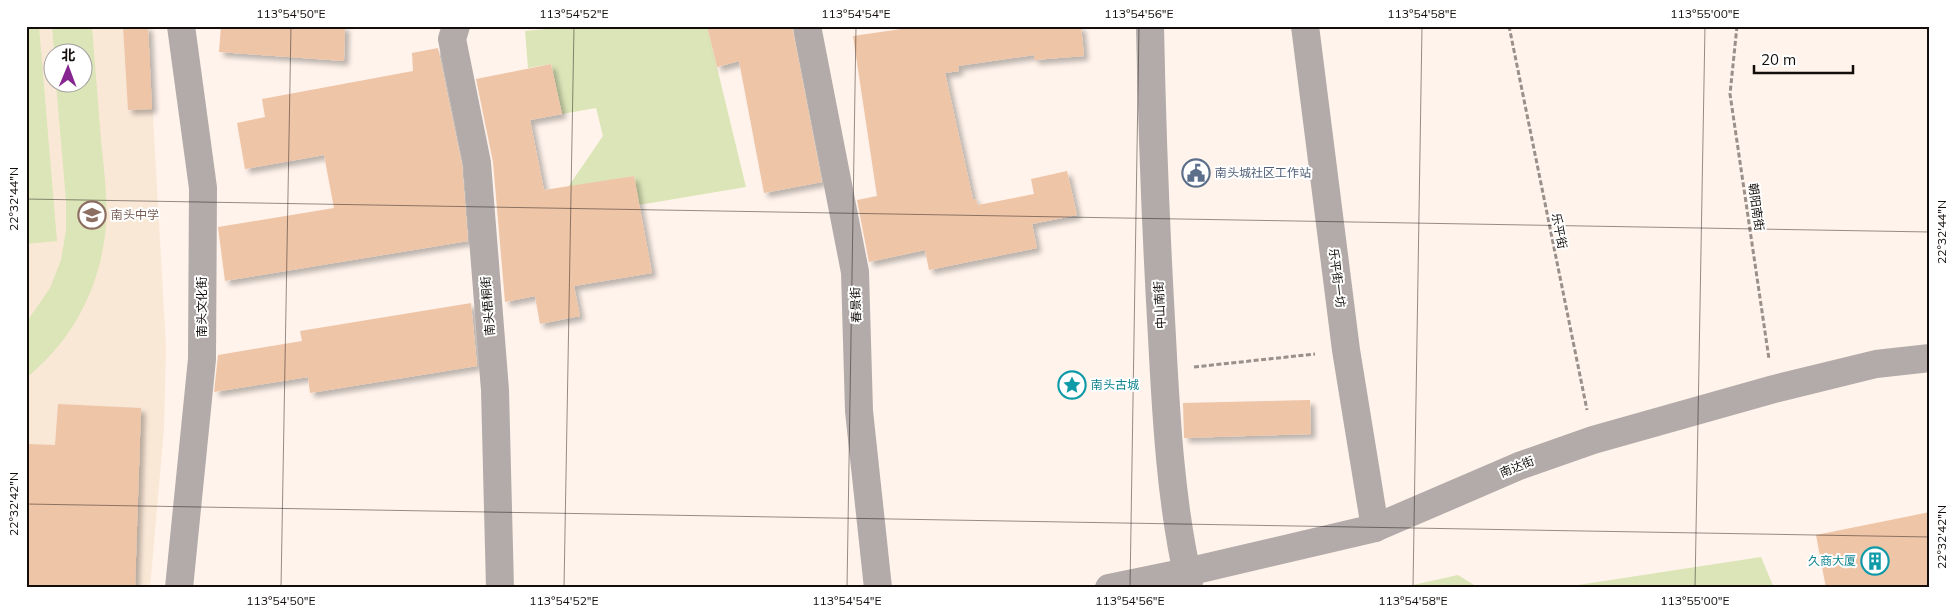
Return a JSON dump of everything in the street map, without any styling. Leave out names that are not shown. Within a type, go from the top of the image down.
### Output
[{"type":"street","name":"南头文化街","points":[[179,588],[202,359],[203,188],[181,26]]},
{"type":"street","name":"南头梧桐街","points":[[456,26],[452,39],[477,163],[494,370],[500,588]]},
{"type":"street","name":"春景街","points":[[807,26],[855,272],[859,411],[878,588]]},
{"type":"street","name":"中山南街","points":[[1150,26],[1153,179],[1164,371],[1172,473],[1188,577]]},
{"type":"street","name":"乐平街一坊","points":[[1305,26],[1346,350],[1375,528]]},
{"type":"street","name":"南达街","points":[[1109,588],[1188,577],[1375,528],[1519,466],[1593,440],[1774,389],[1876,364],[1930,358]]},
{"type":"path","name":"乐平街","points":[[1509,26],[1593,440]]},
{"type":"path","name":"朝阳南街","points":[[1737,26],[1730,94],[1774,389]]},
{"type":"path","points":[[1164,371],[1346,350]]},
{"type":"shaded area","name":"南头中学","points":[[26,26],[148,26],[166,347],[164,429],[150,588],[26,588]]},
{"type":"green space","points":[[26,26],[39,26],[42,92],[45,92],[57,241],[26,244]]},
{"type":"green space","points":[[52,26],[92,26],[106,188],[106,223],[96,276],[80,314],[56,348],[26,378],[26,323],[50,288],[61,260],[66,230],[66,201],[57,92],[92,92],[92,42],[53,42]]},
{"type":"green space","points":[[576,26],[707,26],[746,187],[639,205],[634,176],[568,187],[603,136],[596,108],[562,114],[551,64],[528,68],[525,31]]},
{"type":"green space","points":[[1761,557],[1774,588],[1558,588]]},
{"type":"green space","points":[[1458,575],[1479,588],[1399,588]]},
{"type":"building","points":[[123,26],[148,26],[152,109],[128,110]]},
{"type":"building","points":[[221,26],[345,26],[344,61],[219,52]]},
{"type":"building","points":[[707,26],[792,26],[822,182],[764,193],[739,61],[717,67]]},
{"type":"building","points":[[922,26],[1081,26],[1084,56],[1034,60],[1034,55],[958,66],[959,71],[945,73],[973,199],[976,199],[978,205],[1034,194],[1031,179],[1067,171],[1077,215],[1032,224],[1037,248],[929,270],[925,250],[869,262],[857,200],[877,196],[853,36]]},
{"type":"building","points":[[438,48],[462,165],[468,241],[225,281],[218,227],[334,208],[324,155],[245,169],[237,123],[265,117],[262,99],[413,71],[412,53]]},
{"type":"building","points":[[551,64],[562,114],[530,120],[544,190],[634,176],[652,273],[574,286],[580,316],[540,324],[535,296],[505,302],[493,162],[476,79]]},
{"type":"building","points":[[471,303],[477,366],[310,393],[308,377],[214,392],[218,355],[302,341],[300,331]]},
{"type":"building","points":[[1310,400],[1311,434],[1184,438],[1183,403]]},
{"type":"building","points":[[58,404],[141,408],[135,588],[26,588],[26,444],[55,445]]},
{"type":"building","name":"久商大厦","points":[[1930,512],[1930,588],[1826,588],[1816,535]]},
{"type":"place","name":"南头城社区工作站","points":[[1196,173]]},
{"type":"place","name":"南头中学","points":[[92,215]]},
{"type":"place","name":"南头古城","points":[[1072,385]]},
{"type":"place","name":"久商大厦","points":[[1875,561]]}]
